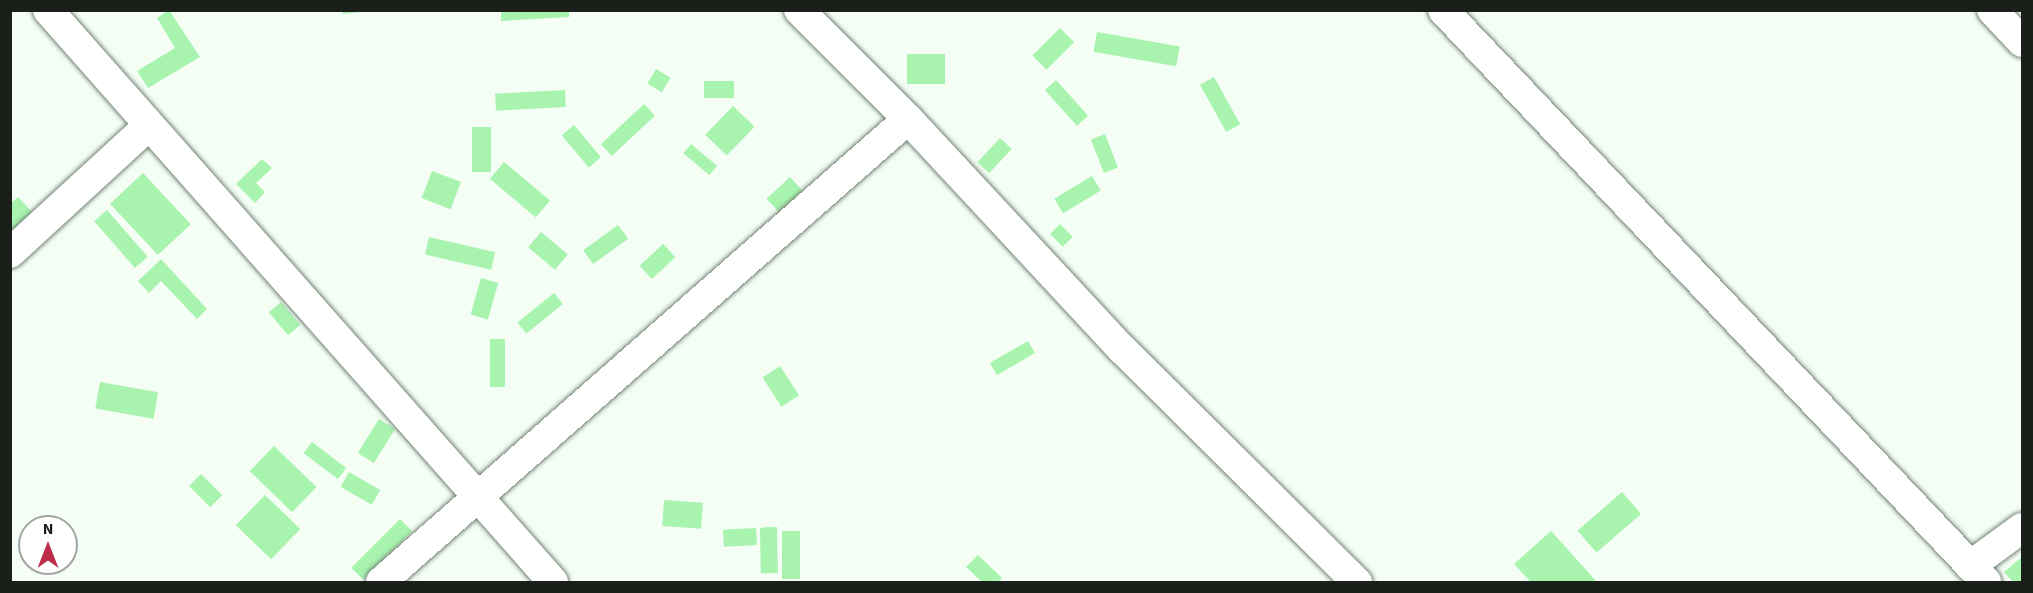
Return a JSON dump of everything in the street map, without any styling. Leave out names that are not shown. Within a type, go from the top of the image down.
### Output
[{"type":"street","points":[[48,10],[476,498],[553,582]]},
{"type":"street","points":[[799,10],[908,119],[1123,350],[1357,582]]},
{"type":"street","points":[[1443,10],[1978,574],[2022,528]]},
{"type":"street","points":[[1992,10],[2022,42]]},
{"type":"street","points":[[381,582],[908,119]]},
{"type":"street","points":[[10,253],[148,126]]},
{"type":"building","points":[[169,10],[200,57],[148,88],[137,71],[175,48],[157,18]]},
{"type":"building","points":[[342,10],[361,10],[361,12],[343,14]]},
{"type":"building","points":[[501,10],[569,10],[569,17],[501,21]]},
{"type":"building","points":[[1060,28],[1074,42],[1047,70],[1032,56]]},
{"type":"building","points":[[1097,32],[1180,47],[1176,66],[1094,52]]},
{"type":"building","points":[[907,54],[945,54],[945,84],[907,84]]},
{"type":"building","points":[[656,69],[671,78],[662,92],[647,84]]},
{"type":"building","points":[[1214,77],[1240,124],[1226,132],[1200,85]]},
{"type":"building","points":[[1056,80],[1088,116],[1077,126],[1045,90]]},
{"type":"building","points":[[704,81],[734,81],[734,98],[704,98]]},
{"type":"building","points":[[565,90],[566,107],[496,111],[495,94]]},
{"type":"building","points":[[644,104],[655,116],[612,156],[601,144]]},
{"type":"building","points":[[733,106],[755,127],[727,156],[705,135]]},
{"type":"building","points":[[574,125],[601,157],[589,167],[562,135]]},
{"type":"building","points":[[472,127],[491,127],[491,172],[472,172]]},
{"type":"building","points":[[1105,134],[1118,168],[1104,173],[1091,139]]},
{"type":"building","points":[[1000,138],[1012,149],[989,173],[977,162]]},
{"type":"building","points":[[691,144],[717,166],[709,175],[683,153]]},
{"type":"building","points":[[262,159],[272,168],[256,183],[265,192],[255,203],[236,184]]},
{"type":"building","points":[[504,162],[550,201],[536,217],[490,179]]},
{"type":"building","points":[[432,171],[461,182],[451,209],[422,198]]},
{"type":"building","points":[[143,173],[191,224],[158,255],[110,204]]},
{"type":"building","points":[[1092,176],[1101,191],[1063,213],[1054,199]]},
{"type":"building","points":[[790,177],[803,191],[780,213],[767,199]]},
{"type":"building","points":[[18,197],[32,212],[10,233],[10,204]]},
{"type":"building","points":[[107,210],[148,257],[135,268],[94,221]]},
{"type":"building","points":[[1060,224],[1073,237],[1063,247],[1050,234]]},
{"type":"building","points":[[618,225],[628,239],[593,264],[583,250]]},
{"type":"building","points":[[541,232],[568,254],[555,270],[528,247]]},
{"type":"building","points":[[429,237],[495,252],[491,270],[425,255]]},
{"type":"building","points":[[663,244],[675,257],[652,279],[640,266]]},
{"type":"building","points":[[161,259],[207,309],[197,319],[161,281],[149,293],[138,281]]},
{"type":"building","points":[[481,278],[498,283],[488,319],[471,315]]},
{"type":"building","points":[[554,293],[563,304],[526,333],[517,323]]},
{"type":"building","points":[[281,302],[300,325],[288,335],[269,312]]},
{"type":"building","points":[[490,339],[505,339],[505,387],[490,387]]},
{"type":"building","points":[[1028,341],[1035,353],[997,375],[990,363]]},
{"type":"building","points":[[780,366],[799,395],[781,407],[762,377]]},
{"type":"building","points":[[100,382],[158,392],[153,419],[95,409]]},
{"type":"building","points":[[379,419],[395,429],[374,463],[358,453]]},
{"type":"building","points":[[312,442],[346,468],[338,479],[304,453]]},
{"type":"building","points":[[274,446],[316,487],[292,512],[250,471]]},
{"type":"building","points":[[349,472],[380,490],[372,505],[340,487]]},
{"type":"building","points":[[201,474],[222,495],[210,507],[189,486]]},
{"type":"building","points":[[1622,492],[1641,514],[1596,553],[1577,531]]},
{"type":"building","points":[[265,495],[300,529],[271,559],[236,525]]},
{"type":"building","points":[[664,500],[703,503],[701,529],[662,526]]},
{"type":"building","points":[[400,519],[412,531],[363,580],[351,568]]},
{"type":"building","points":[[760,527],[777,527],[778,573],[761,573]]},
{"type":"building","points":[[756,528],[757,545],[724,547],[723,530]]},
{"type":"building","points":[[782,531],[800,531],[800,579],[782,579]]},
{"type":"building","points":[[1551,531],[1597,582],[1531,582],[1514,564]]},
{"type":"building","points":[[978,555],[1002,578],[998,582],[982,582],[966,567]]},
{"type":"building","points":[[2022,557],[2022,582],[2013,582],[2004,572]]}]
